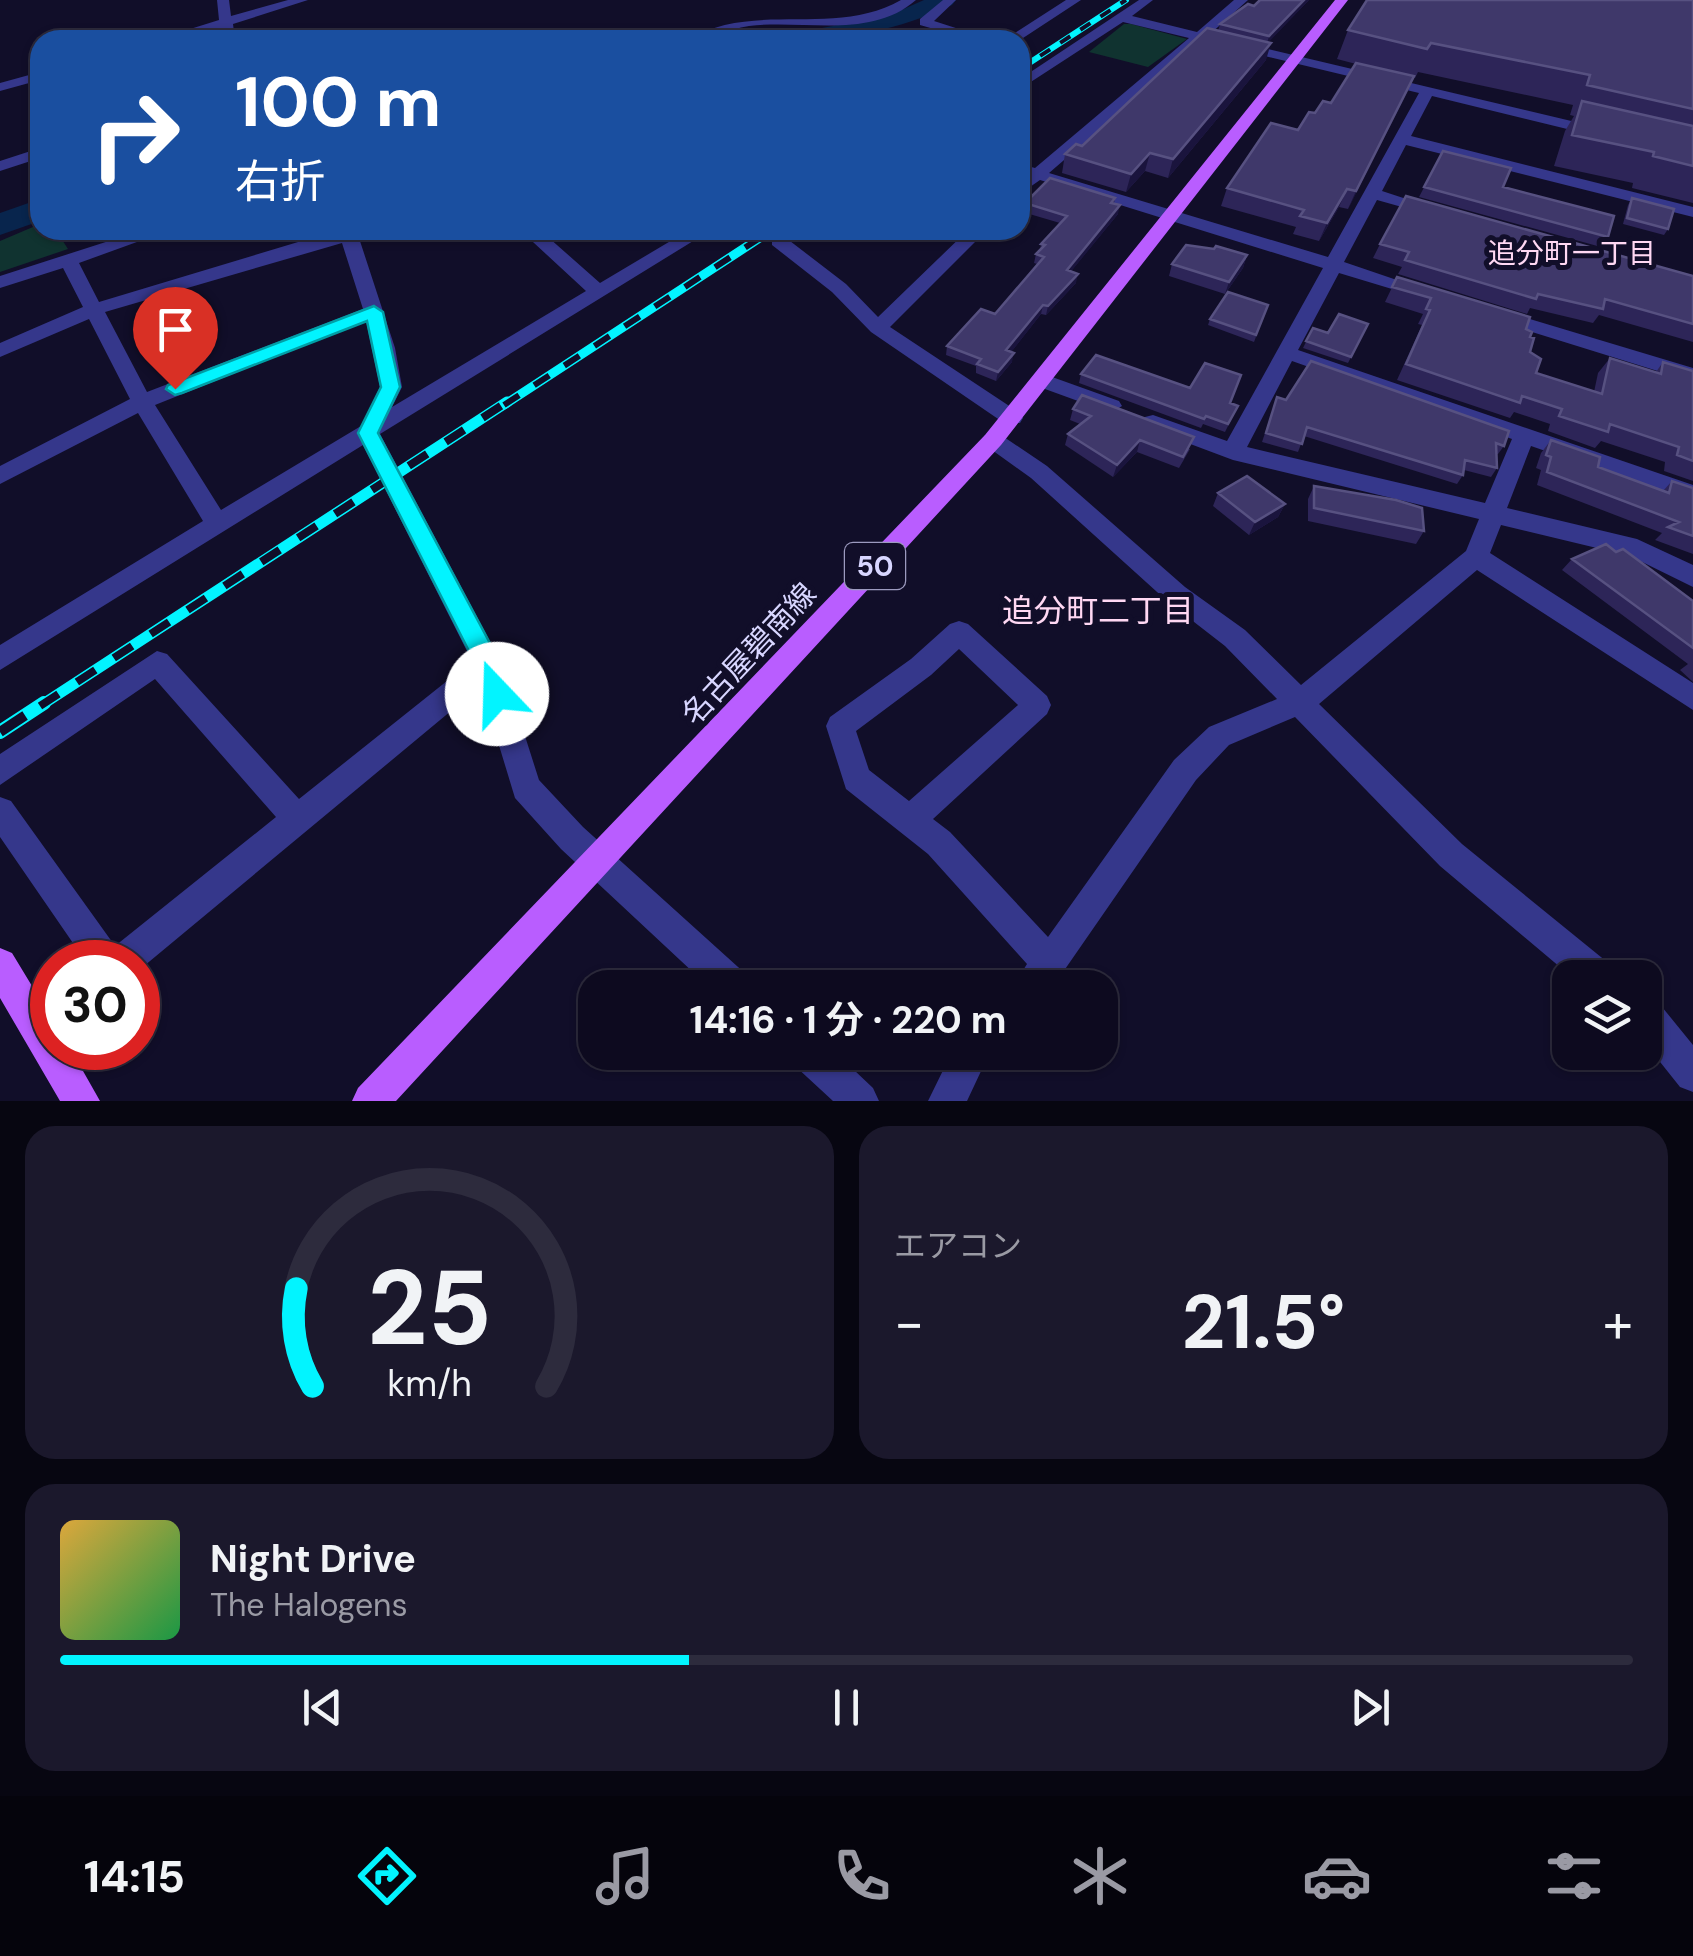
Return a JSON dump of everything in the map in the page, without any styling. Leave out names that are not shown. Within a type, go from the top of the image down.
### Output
[{"type":"main road","name":"名古屋碧南線","points":[[372,1101],[994,440],[1342,0]]},
{"type":"main road","points":[[0,964],[81,1101]]},
{"type":"street","points":[[223,0],[228,30]]},
{"type":"street","points":[[197,30],[302,0]]},
{"type":"street","points":[[857,0],[872,11],[872,30]]},
{"type":"street","points":[[723,30],[746,22],[852,22],[894,12],[910,0]]},
{"type":"street","points":[[950,0],[925,22],[952,30]]},
{"type":"street","points":[[1027,30],[1075,0]]},
{"type":"street","points":[[1030,78],[1147,0]]},
{"type":"street","points":[[1030,169],[1242,0]]},
{"type":"street","points":[[796,22],[805,6]]},
{"type":"street","points":[[1119,18],[1617,136]]},
{"type":"street","points":[[0,88],[30,79]]},
{"type":"street","points":[[1233,452],[1428,91]]},
{"type":"street","points":[[1402,139],[1693,212]]},
{"type":"street","points":[[0,166],[30,156]]},
{"type":"street","points":[[1030,172],[1447,300]]},
{"type":"street","points":[[1372,193],[1447,214]]},
{"type":"street","points":[[0,282],[127,240]]},
{"type":"street","points":[[0,350],[92,310],[327,240]]},
{"type":"street","points":[[356,240],[391,387],[368,433]]},
{"type":"street","points":[[540,240],[599,293]]},
{"type":"street","points":[[0,659],[686,240]]},
{"type":"street","points":[[781,240],[778,242],[839,288],[878,328],[1012,418]]},
{"type":"street","points":[[878,328],[968,240]]},
{"type":"street","points":[[67,258],[142,402],[217,523]]},
{"type":"street","points":[[1485,311],[1693,375]]},
{"type":"street","points":[[0,476],[142,402],[374,312]]},
{"type":"street","points":[[1288,353],[1693,494]]},
{"type":"street","points":[[1041,380],[1233,452],[1637,548],[1693,577]]},
{"type":"street","points":[[368,433],[488,664],[526,788],[598,862],[716,970]]},
{"type":"street","points":[[1043,970],[1185,770],[1218,736],[1302,702],[1476,556],[1524,436]]},
{"type":"street","points":[[994,440],[1039,472],[1176,594],[1236,638],[1451,855],[1578,960]]},
{"type":"street","points":[[1476,556],[1693,698]]},
{"type":"street","points":[[911,820],[1037,706],[958,632],[921,667],[840,726],[857,778],[939,844],[1034,970]]},
{"type":"street","points":[[0,771],[158,662],[298,820]]},
{"type":"street","points":[[149,940],[488,664]]},
{"type":"street","points":[[0,811],[91,940]]},
{"type":"street","points":[[1662,1036],[1693,1074]]},
{"type":"street","points":[[826,1070],[860,1101]]},
{"type":"street","points":[[947,1101],[963,1070]]},
{"type":"green space","points":[[1124,24],[1187,39],[1148,67],[1089,52]]},
{"type":"green space","points":[[30,228],[30,240],[62,240],[68,249],[0,272],[0,241]]},
{"type":"building","points":[[1260,0],[1304,0],[1269,36],[1220,24],[1248,4],[1254,6]]},
{"type":"building","points":[[1367,0],[1693,0],[1693,109],[1587,85],[1590,75],[1431,43],[1427,49],[1348,30]]},
{"type":"building","points":[[1207,28],[1271,43],[1173,159],[1150,153],[1131,174],[1065,154],[1076,144],[1082,146]]},
{"type":"building","points":[[1356,63],[1414,76],[1356,191],[1347,189],[1327,223],[1300,216],[1304,210],[1227,188],[1271,123],[1298,130],[1309,112],[1315,113],[1323,101],[1331,103]]},
{"type":"building","points":[[1582,101],[1693,126],[1693,166],[1653,156],[1654,152],[1572,135]]},
{"type":"building","points":[[1443,151],[1511,168],[1503,187],[1614,216],[1608,237],[1424,187]]},
{"type":"building","points":[[1050,178],[1115,198],[1111,203],[1120,205],[1067,270],[1078,274],[1048,306],[1043,305],[1006,350],[1014,353],[998,372],[977,364],[981,359],[947,346],[981,309],[995,314],[1044,257],[1036,254],[1045,245],[1041,244],[1067,216],[1030,205],[1030,198]]},
{"type":"building","points":[[1406,196],[1693,276],[1693,324],[1605,299],[1603,309],[1538,294],[1536,299],[1405,260],[1409,252],[1380,244]]},
{"type":"building","points":[[1632,198],[1674,209],[1668,229],[1627,218]]},
{"type":"building","points":[[1186,245],[1214,249],[1216,246],[1247,255],[1229,282],[1172,264]]},
{"type":"building","points":[[1397,277],[1530,317],[1526,329],[1534,338],[1530,352],[1541,359],[1536,373],[1602,394],[1610,358],[1661,374],[1663,362],[1693,371],[1693,461],[1677,455],[1679,447],[1610,424],[1608,432],[1559,416],[1562,409],[1522,396],[1520,403],[1406,364],[1430,310],[1426,309],[1431,298],[1392,287]]},
{"type":"building","points":[[1228,292],[1268,305],[1256,335],[1210,319]]},
{"type":"building","points":[[1339,314],[1368,324],[1351,357],[1306,341],[1313,328],[1328,333]]},
{"type":"building","points":[[1096,355],[1190,388],[1205,363],[1241,375],[1230,403],[1238,406],[1228,424],[1081,374]]},
{"type":"building","points":[[1311,361],[1509,431],[1504,446],[1496,443],[1497,468],[1465,460],[1463,475],[1307,427],[1302,444],[1266,433],[1277,397],[1286,400]]},
{"type":"building","points":[[1082,395],[1194,437],[1183,457],[1140,440],[1117,465],[1068,434],[1091,416],[1073,409]]},
{"type":"building","points":[[1551,440],[1600,457],[1598,467],[1669,493],[1672,481],[1693,488],[1693,536],[1668,527],[1679,522],[1547,472],[1551,457],[1546,455]]},
{"type":"building","points":[[1247,476],[1285,504],[1255,522],[1218,493]]},
{"type":"building","points":[[1314,486],[1422,508],[1424,531],[1314,508]]},
{"type":"building","points":[[1606,544],[1616,552],[1623,549],[1693,601],[1693,648],[1572,559]]},
{"type":"waterway","points":[[852,30],[897,21],[944,0]]},
{"type":"waterway","points":[[0,225],[30,213]]},
{"type":"railway","points":[[1030,62],[1126,0]]},
{"type":"railway","points":[[504,405],[757,240]]},
{"type":"railway","points":[[40,706],[507,402]]},
{"type":"railway","points":[[0,732],[44,703]]},
{"type":"district","name":"追分町一丁目","points":[[1572,253]]},
{"type":"district","name":"追分町二丁目","points":[[1098,611]]},
{"type":"route","points":[[175,389],[374,312],[391,387],[368,433],[488,664],[497,694]]}]
